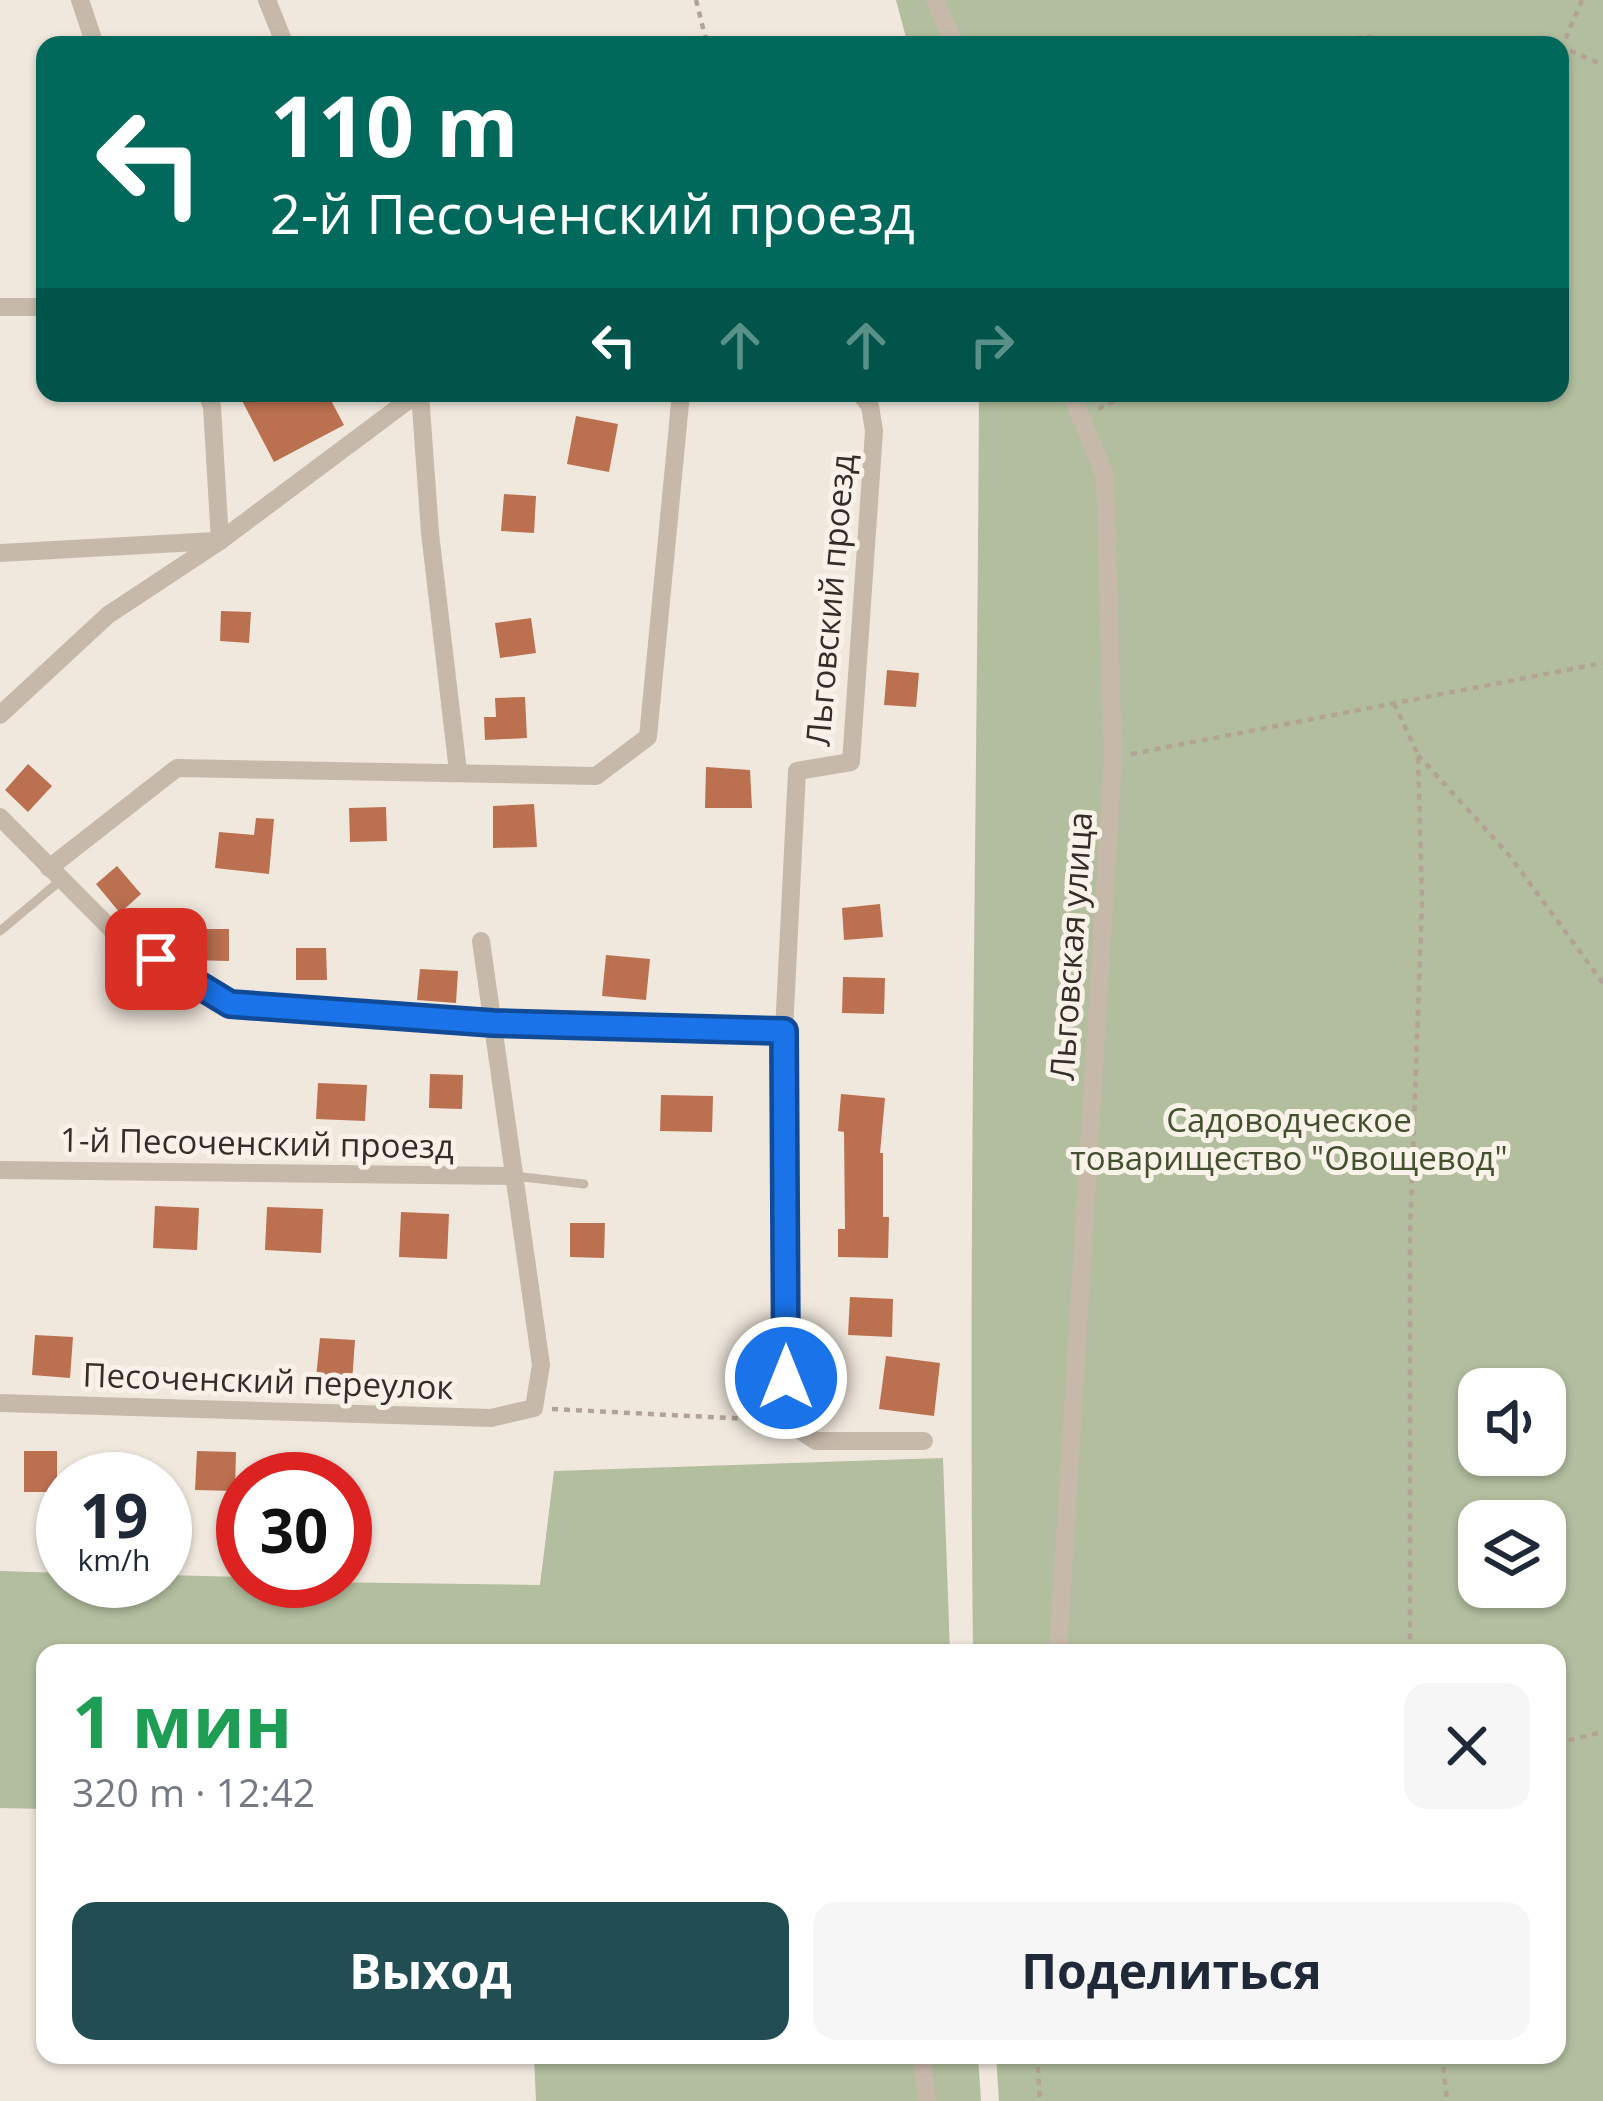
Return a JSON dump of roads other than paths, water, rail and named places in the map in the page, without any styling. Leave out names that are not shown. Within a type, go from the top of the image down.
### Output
[{"type":"street","points":[[80,0],[92,36]]},
{"type":"street","points":[[267,0],[281,36]]},
{"type":"street","points":[[935,0],[951,36]]},
{"type":"street","points":[[0,307],[36,307]]},
{"type":"street","points":[[210,402],[220,541]]},
{"type":"street","points":[[0,715],[108,615],[220,541],[407,402]]},
{"type":"street","points":[[420,402],[458,771]]},
{"type":"street","points":[[55,874],[178,768],[596,776],[648,737],[680,402]]},
{"type":"street","name":"Льговский проезд","points":[[867,402],[874,430],[851,762],[797,771],[784,1031],[787,1421],[816,1441],[924,1441]]},
{"type":"street","name":"Льговская улица","points":[[1059,1644],[1113,758],[1105,476],[1075,402]]},
{"type":"street","points":[[0,553],[220,541]]},
{"type":"street","points":[[0,817],[119,937],[230,1004],[493,1023],[784,1031]]},
{"type":"street","points":[[481,941],[514,1176]]},
{"type":"street","name":"1-й Песоченский проезд","points":[[0,1170],[514,1176]]},
{"type":"street","name":"Песоченский переулок","points":[[0,1402],[491,1418],[534,1408],[541,1365],[514,1176]]},
{"type":"street","points":[[923,2064],[927,2101]]},
{"type":"lane","points":[[0,931],[55,874]]},
{"type":"lane","points":[[514,1176],[584,1184]]},
{"type":"park label","name":"Садоводческое товарищество \"Овощевод\"","points":[[1289,1139]]}]
